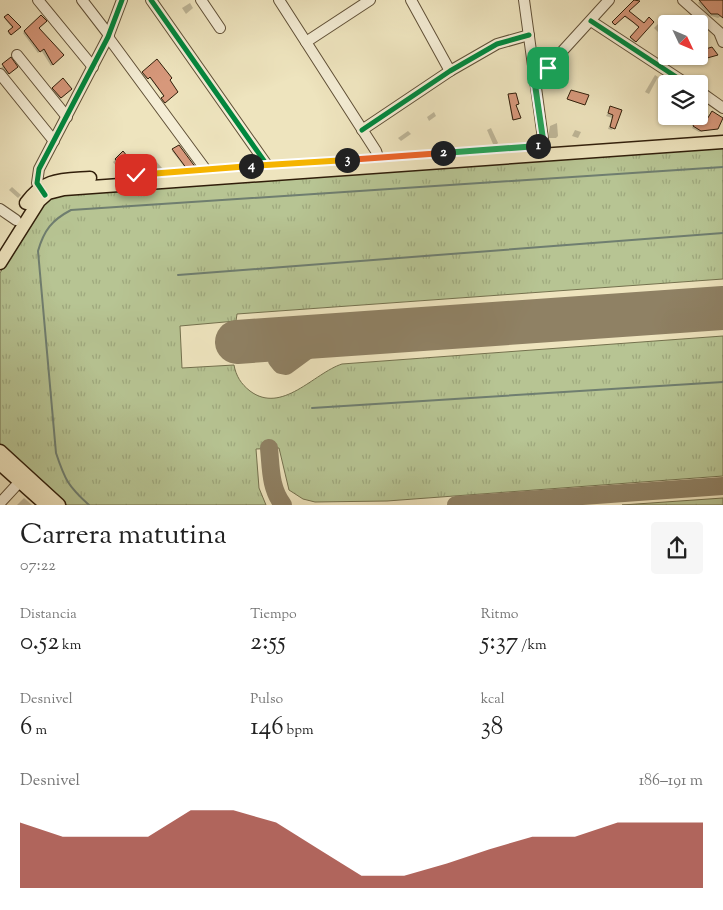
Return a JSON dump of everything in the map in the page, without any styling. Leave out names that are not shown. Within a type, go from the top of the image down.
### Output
[{"type":"main road","points":[[0,247],[16,220],[42,191],[54,181],[723,134]]},
{"type":"main road","points":[[42,191],[723,142]]},
{"type":"main road","points":[[0,263],[42,191]]},
{"type":"main road","points":[[0,451],[46,505]]},
{"type":"main road","points":[[0,464],[59,505]]},
{"type":"street","points":[[38,0],[93,67]]},
{"type":"street","points":[[82,0],[206,170]]},
{"type":"street","points":[[42,191],[37,183],[39,170],[93,67],[122,0]]},
{"type":"street","points":[[151,0],[267,165]]},
{"type":"street","points":[[201,0],[220,28]]},
{"type":"street","points":[[279,0],[378,157]]},
{"type":"street","points":[[306,42],[370,0]]},
{"type":"street","points":[[411,0],[450,71]]},
{"type":"street","points":[[524,0],[544,146]]},
{"type":"street","points":[[533,71],[548,68],[609,0]]},
{"type":"street","points":[[690,2],[719,32],[723,42]]},
{"type":"street","points":[[590,21],[673,75]]},
{"type":"street","points":[[362,130],[450,71],[497,44],[529,36]]},
{"type":"street","points":[[17,55],[66,118]]},
{"type":"street","points":[[0,74],[54,141]]},
{"type":"street","points":[[708,98],[723,108]]},
{"type":"street","points":[[0,209],[16,220]]},
{"type":"street","points":[[0,503],[23,479]]},
{"type":"green space","points":[[723,147],[723,279],[237,314],[236,321],[180,326],[182,368],[234,365],[239,380],[250,391],[262,397],[274,398],[298,390],[342,364],[723,336],[723,476],[387,501],[315,502],[303,499],[289,490],[279,448],[256,449],[259,488],[266,505],[67,505],[0,444],[0,273],[37,210],[51,199],[65,195]]},
{"type":"green space","points":[[723,498],[723,505],[622,505]]},
{"type":"building","points":[[634,0],[640,1],[629,11],[644,23],[649,17],[654,22],[636,42],[630,37],[639,27],[625,16],[615,25],[612,22]]},
{"type":"building","points":[[699,0],[723,0],[723,18],[718,14],[711,14]]},
{"type":"building","points":[[8,14],[21,27],[11,35],[8,31],[13,27],[4,17]]},
{"type":"building","points":[[41,15],[47,21],[39,28],[64,55],[53,65],[44,49],[40,52],[24,31]]},
{"type":"building","points":[[712,47],[718,55],[708,58],[708,48]]},
{"type":"building","points":[[11,57],[18,67],[9,74],[2,64]]},
{"type":"building","points":[[157,59],[172,78],[170,80],[178,92],[165,103],[161,98],[164,96],[150,77],[148,79],[142,72]]},
{"type":"building","points":[[63,78],[72,89],[61,98],[52,88]]},
{"type":"building","points":[[571,90],[589,95],[585,105],[567,99]]},
{"type":"building","points":[[516,93],[519,104],[516,105],[521,118],[513,120],[508,94]]},
{"type":"building","points":[[610,106],[622,110],[615,129],[610,127],[613,115],[608,113]]},
{"type":"building","points":[[712,111],[723,118],[718,129],[701,131],[693,126],[708,125],[708,118]]},
{"type":"building","points":[[179,145],[196,168],[187,169],[172,149]]},
{"type":"building","points":[[123,151],[137,168],[124,170],[115,159]]},
{"type":"waterway","points":[[89,505],[76,493],[68,482],[56,453],[38,251],[43,237],[50,226],[71,210],[723,167]]},
{"type":"waterway","points":[[178,275],[723,233]]},
{"type":"waterway","points":[[312,408],[723,382]]},
{"type":"taxiway","points":[[277,360],[281,365],[286,366],[316,344],[335,335]]},
{"type":"taxiway","points":[[269,448],[273,485],[283,505]]},
{"type":"taxiway","points":[[456,505],[723,486]]},
{"type":"runway","points":[[237,342],[723,308]]},
{"type":"cycle path","points":[[45,195],[37,183],[39,169],[108,37],[122,0]]},
{"type":"cycle path","points":[[151,0],[267,165]]},
{"type":"cycle path","points":[[591,21],[673,75]]},
{"type":"cycle path","points":[[362,130],[450,71],[497,44],[529,35]]},
{"type":"route","points":[[136,175],[544,146],[533,71],[548,68]]}]
